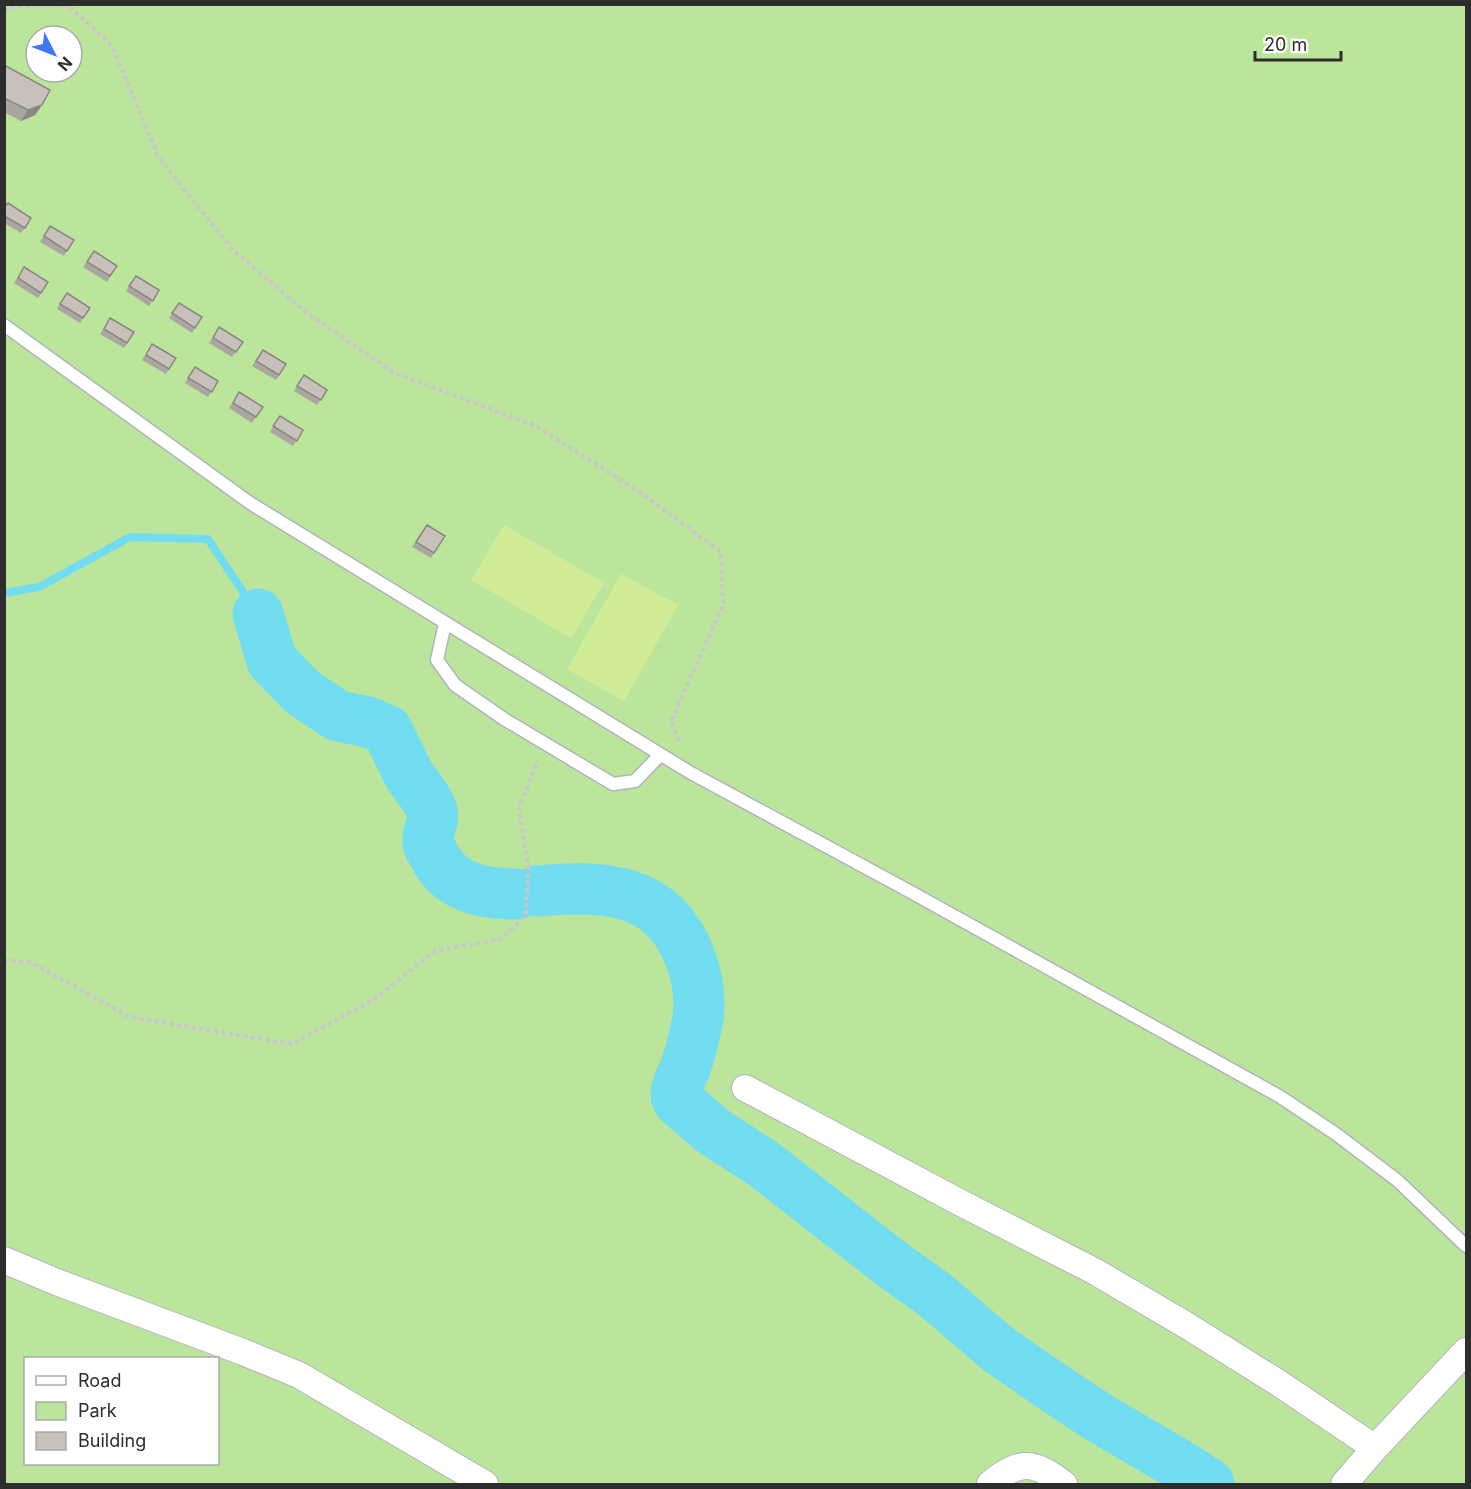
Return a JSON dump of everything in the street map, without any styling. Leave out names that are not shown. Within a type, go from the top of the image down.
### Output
[{"type":"street","points":[[745,1088],[1094,1271],[1252,1366],[1375,1448]]},
{"type":"street","points":[[4,1260],[299,1375],[485,1485]]},
{"type":"street","points":[[1344,1485],[1375,1448],[1467,1351]]},
{"type":"street","points":[[990,1485],[1002,1474],[1017,1467],[1034,1466],[1049,1473],[1064,1485]]},
{"type":"lane","points":[[4,325],[250,503],[691,774],[909,891],[1279,1096],[1336,1134],[1398,1181],[1467,1246]]},
{"type":"lane","points":[[445,623],[436,660],[455,685],[504,719],[614,784],[634,781],[660,755]]},
{"type":"path","points":[[4,11],[16,6],[68,5],[112,46],[159,158],[232,249],[308,314],[393,372],[537,426],[641,493],[721,552],[723,604],[670,721],[691,774]]},
{"type":"path","points":[[4,960],[30,962],[130,1017],[292,1044],[373,1000],[435,951],[501,939],[526,915],[528,866],[519,808],[545,743]]},
{"type":"green space","points":[[5,5],[1466,5],[1466,1484],[5,1484]]},
{"type":"green space","points":[[504,525],[604,583],[571,638],[471,580]]},
{"type":"green space","points":[[621,574],[678,605],[624,701],[567,669]]},
{"type":"building","points":[[4,65],[24,76],[24,84],[39,84],[50,90],[42,105],[28,110],[4,98]]},
{"type":"building","points":[[8,203],[31,218],[25,228],[4,216],[4,208]]},
{"type":"building","points":[[50,226],[74,240],[67,251],[44,236]]},
{"type":"building","points":[[94,251],[117,266],[110,276],[87,262]]},
{"type":"building","points":[[24,267],[48,282],[41,293],[18,278]]},
{"type":"building","points":[[136,276],[159,290],[153,301],[129,286]]},
{"type":"building","points":[[67,293],[90,308],[83,318],[60,304]]},
{"type":"building","points":[[179,303],[202,317],[195,328],[172,313]]},
{"type":"building","points":[[110,318],[134,332],[127,343],[104,329]]},
{"type":"building","points":[[219,327],[243,342],[236,352],[213,338]]},
{"type":"building","points":[[152,344],[176,358],[169,369],[146,355]]},
{"type":"building","points":[[263,350],[286,364],[279,375],[256,361]]},
{"type":"building","points":[[195,367],[218,381],[212,392],[188,378]]},
{"type":"building","points":[[304,375],[327,390],[321,400],[297,386]]},
{"type":"building","points":[[239,392],[263,407],[256,417],[233,403]]},
{"type":"building","points":[[280,416],[303,430],[297,441],[273,426]]},
{"type":"building","points":[[427,525],[445,536],[434,553],[416,542]]},
{"type":"waterway","points":[[4,593],[39,587],[130,537],[208,539],[251,604]]},
{"type":"waterway","points":[[258,614],[272,661],[302,692],[338,716],[368,722],[387,730],[407,770],[430,806],[433,815],[428,845],[449,875],[469,887],[492,893],[517,894]]},
{"type":"waterway","points":[[537,891],[584,889],[627,895],[647,903],[664,916],[678,934],[690,957],[698,992],[699,1010],[695,1033],[676,1091],[679,1102],[713,1131],[765,1165],[935,1295],[998,1349],[1098,1417],[1209,1484]]}]
